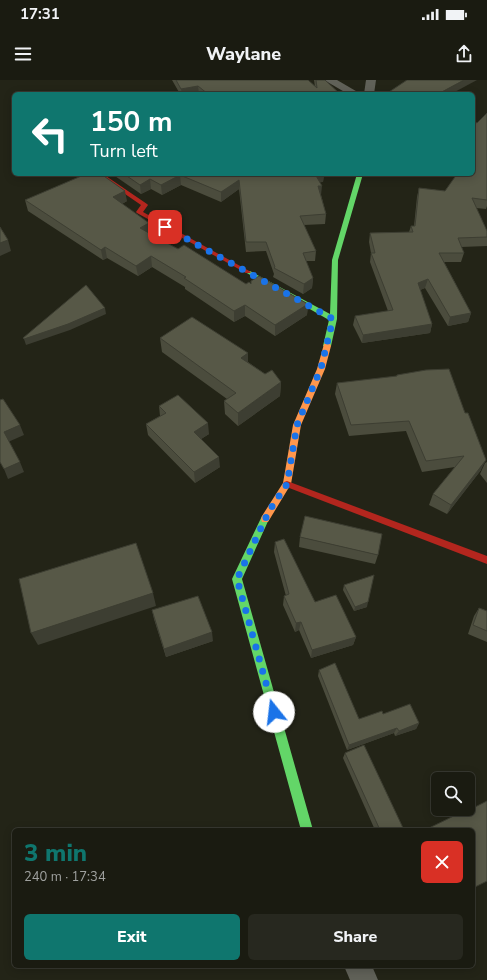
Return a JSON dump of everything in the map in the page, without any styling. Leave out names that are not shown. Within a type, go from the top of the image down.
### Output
[{"type":"street","points":[[329,80],[352,92]]},
{"type":"street","points":[[369,92],[371,80]]},
{"type":"street","points":[[102,176],[145,205],[139,212],[333,319]]},
{"type":"street","points":[[306,828],[237,579],[269,511],[287,484],[297,425],[321,368],[333,319],[335,260],[359,176]]},
{"type":"street","points":[[287,484],[487,560]]},
{"type":"street","points":[[359,968],[364,980]]},
{"type":"building","points":[[176,80],[308,80],[317,88],[316,80],[325,80],[338,92],[206,92],[198,86],[181,89]]},
{"type":"building","points":[[407,80],[464,80],[442,92],[389,92]]},
{"type":"building","points":[[487,113],[487,200],[472,198],[487,231],[487,237],[458,238],[464,253],[439,253],[471,313],[450,317],[428,279],[418,283],[432,324],[363,335],[355,316],[393,310],[371,253],[375,253],[370,233],[413,232],[411,226],[415,226],[419,188],[445,191],[456,176],[475,176],[475,122],[477,123]]},
{"type":"building","points":[[81,176],[104,176],[125,191],[113,197],[149,223],[140,228],[178,249],[184,245],[246,284],[249,282],[251,284],[251,281],[259,276],[308,304],[275,325],[245,305],[234,311],[184,278],[186,277],[151,256],[136,266],[105,247],[101,250],[25,200]]},
{"type":"building","points":[[127,176],[178,176],[161,185],[150,179],[140,185]]},
{"type":"building","points":[[182,176],[316,176],[322,186],[318,186],[326,214],[300,216],[316,251],[303,253],[313,278],[304,284],[274,268],[275,267],[266,242],[246,242],[239,180],[221,192]]},
{"type":"building","points":[[0,227],[8,240],[0,243]]},
{"type":"building","points":[[86,285],[105,308],[68,324],[24,339],[23,338]]},
{"type":"building","points":[[192,317],[248,353],[241,358],[265,374],[272,370],[281,382],[238,413],[224,401],[236,393],[160,338]]},
{"type":"building","points":[[449,369],[465,413],[468,413],[486,460],[451,505],[433,494],[464,456],[426,461],[409,421],[351,425],[337,383],[397,376],[426,370]]},
{"type":"building","points":[[178,395],[208,423],[194,432],[219,457],[194,472],[146,424],[166,413],[159,406]]},
{"type":"building","points":[[3,399],[20,425],[4,432],[20,462],[4,469],[0,462],[0,400]]},
{"type":"building","points":[[305,516],[382,534],[378,555],[300,537]]},
{"type":"building","points":[[284,539],[315,602],[336,595],[356,637],[312,650],[301,622],[296,623],[284,596],[289,594],[275,542]]},
{"type":"building","points":[[136,543],[153,593],[31,633],[19,579]]},
{"type":"building","points":[[374,575],[368,602],[355,607],[344,585]]},
{"type":"building","points":[[198,596],[212,632],[164,649],[152,610]]},
{"type":"building","points":[[479,608],[487,611],[487,631],[473,625]]},
{"type":"building","points":[[335,663],[359,719],[382,711],[383,714],[410,704],[419,723],[399,731],[397,728],[349,745],[319,670]]},
{"type":"building","points":[[364,745],[403,828],[379,828],[345,753]]},
{"type":"building","points":[[487,801],[487,881],[475,887],[475,828],[429,828],[454,816],[475,816],[475,807]]},
{"type":"traffic: fast","points":[[327,346],[333,319],[335,260],[359,176]]},
{"type":"traffic: fast","points":[[248,272],[333,319]]},
{"type":"traffic: fast","points":[[265,519],[237,579],[306,828]]},
{"type":"traffic: slow","points":[[265,519],[287,484],[297,425],[321,369],[327,346]]},
{"type":"traffic: jam","points":[[102,176],[145,205],[139,212],[248,272]]},
{"type":"traffic: jam","points":[[287,484],[487,560]]},
{"type":"route","points":[[165,227],[333,319],[321,368],[297,425],[287,484],[269,511],[237,579],[274,712]]}]
